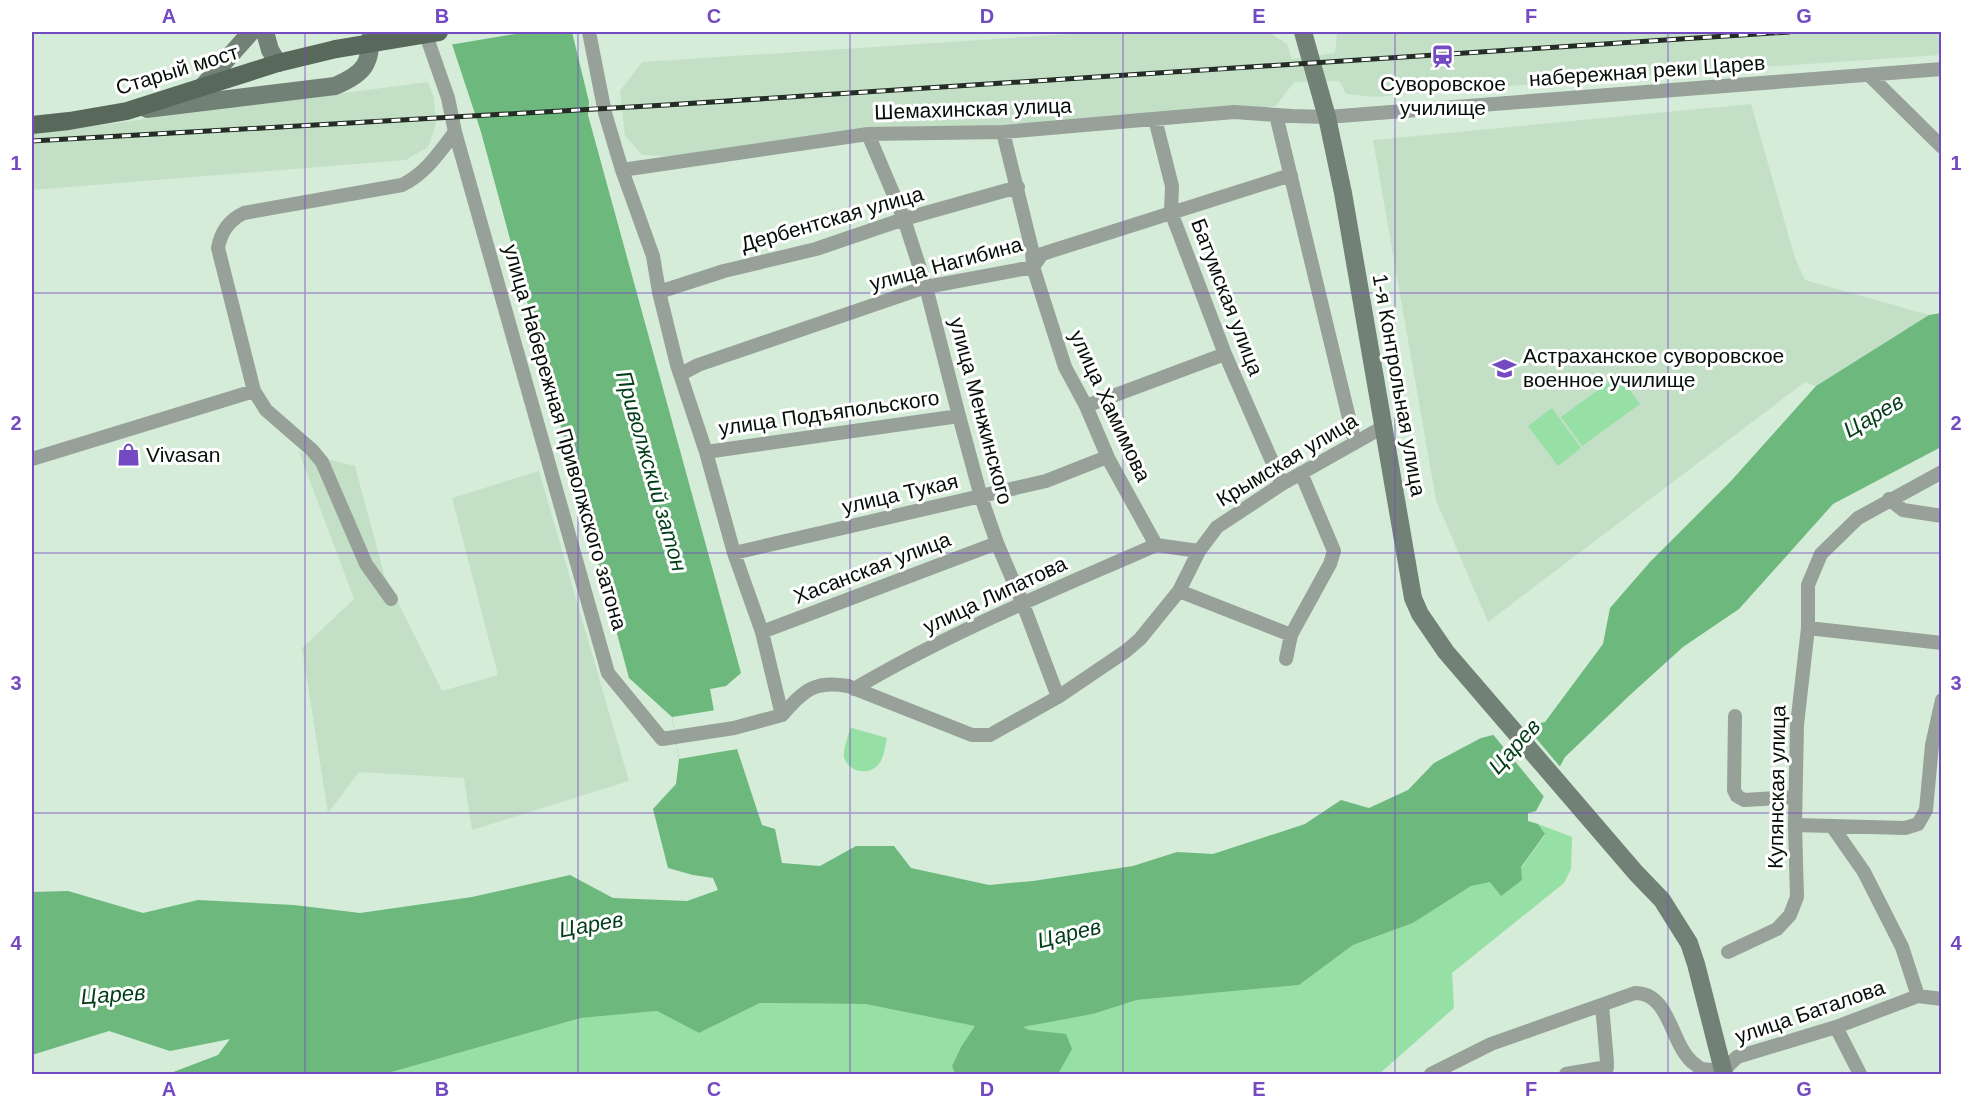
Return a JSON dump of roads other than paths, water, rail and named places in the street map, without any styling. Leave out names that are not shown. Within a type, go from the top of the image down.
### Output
[{"type":"main road","points":[[205,94],[251,32]]},
{"type":"main road","points":[[265,32],[270,50],[278,63]]},
{"type":"main road","points":[[205,94],[335,86],[363,70],[370,55],[371,32]]},
{"type":"main road","name":"Старый мост","points":[[32,125],[127,111],[205,94],[278,63],[336,49],[439,32]]},
{"type":"main road","name":"1-я Контрольная улица","points":[[1303,32],[1327,117],[1343,193],[1413,598],[1420,614],[1446,652],[1636,873],[1662,900],[1689,944],[1724,1072]]},
{"type":"street","name":"улица Набережная Приволжского затона","points":[[425,32],[447,98],[454,132],[608,673],[669,738],[734,728],[782,714]]},
{"type":"street","points":[[589,32],[605,113],[622,170],[653,256],[659,292],[681,374],[734,553],[762,632],[782,714]]},
{"type":"street","name":"набережная реки Царев","points":[[1327,117],[1941,69]]},
{"type":"street","points":[[1869,75],[1941,147]]},
{"type":"street","name":"Шемахинская улица","points":[[622,170],[868,134],[1004,132],[1234,112],[1327,117]]},
{"type":"street","points":[[1276,115],[1355,443]]},
{"type":"street","name":"Батумская улица","points":[[1155,119],[1172,186],[1171,212],[1225,354],[1282,484]]},
{"type":"street","points":[[391,599],[366,564],[322,462],[312,450],[266,410],[254,391],[218,248],[227,225],[244,213],[402,184],[428,167],[454,132]]},
{"type":"street","name":"улица Хамимова","points":[[1004,132],[1032,250],[1033,267],[1065,367],[1086,405],[1107,457],[1156,545]]},
{"type":"street","name":"улица Менжинского","points":[[868,134],[904,219],[926,286],[981,497],[1058,697]]},
{"type":"street","name":"улица Нагибина","points":[[681,374],[698,365],[926,286],[1033,267],[1042,254],[1291,175]]},
{"type":"street","name":"Дербентская улица","points":[[659,292],[724,271],[816,249],[904,219],[1018,187]]},
{"type":"street","points":[[1086,405],[1225,354]]},
{"type":"street","points":[[32,459],[254,391]]},
{"type":"street","name":"улица Подъяпольского","points":[[705,452],[959,416]]},
{"type":"street","name":"Крымская улица","points":[[782,714],[804,692],[814,686],[834,684],[854,688],[972,735],[990,735],[1058,697],[1140,639],[1179,591],[1200,551],[1217,527],[1282,484],[1383,427]]},
{"type":"street","name":"улица Тукая","points":[[734,553],[1046,481],[1107,457]]},
{"type":"street","points":[[1941,472],[1889,499],[1903,510],[1941,516]]},
{"type":"street","points":[[1286,659],[1291,635],[1330,564],[1334,551],[1301,473]]},
{"type":"street","name":"Купянская улица","points":[[1728,952],[1777,929],[1794,908],[1797,897],[1795,797],[1797,725],[1808,628],[1808,585],[1821,554],[1858,518],[1889,499]]},
{"type":"street","name":"Хасанская улица","points":[[762,632],[997,543]]},
{"type":"street","points":[[1156,545],[1200,551]]},
{"type":"street","name":"улица Липатова","points":[[854,688],[897,664],[1023,604],[1156,545]]},
{"type":"street","points":[[1179,591],[1291,635]]},
{"type":"street","points":[[1808,628],[1941,643]]},
{"type":"street","points":[[1795,825],[1905,828],[1918,825],[1926,810],[1932,745],[1941,700]]},
{"type":"street","points":[[1735,716],[1734,790],[1737,796],[1744,800],[1795,797]]},
{"type":"street","points":[[1832,826],[1864,872],[1897,938],[1918,996]]},
{"type":"street","name":"улица Баталова","points":[[1431,1074],[1491,1044],[1635,993],[1651,995],[1660,1005],[1680,1047],[1699,1068],[1724,1072],[1737,1057],[1836,1027],[1918,996],[1941,999]]},
{"type":"street","points":[[1566,1074],[1607,1071],[1602,1005]]},
{"type":"street","points":[[1836,1027],[1860,1074]]},
{"type":"water","points":[[448,32],[572,32],[589,102],[588,115],[741,673],[726,686],[710,689],[721,751],[737,749],[762,825],[775,829],[782,863],[820,866],[856,846],[894,846],[911,868],[989,885],[1033,881],[1133,866],[1177,852],[1213,854],[1305,824],[1341,800],[1369,808],[1408,790],[1434,763],[1481,738],[1545,722],[1603,644],[1610,608],[1650,562],[1731,481],[1816,386],[1929,315],[1941,313],[1941,447],[1833,504],[1739,609],[1683,647],[1565,757],[1536,811],[1528,813],[1528,821],[1538,824],[1545,834],[1521,867],[1522,880],[1501,896],[1490,882],[1471,886],[1413,923],[1353,945],[1299,985],[1137,1000],[1093,1014],[1023,1027],[1029,1030],[1066,1034],[1072,1049],[1058,1074],[955,1074],[952,1066],[975,1026],[865,1004],[760,1003],[699,1033],[657,1011],[581,1018],[385,1074],[168,1074],[218,1055],[230,1039],[170,1051],[109,1031],[32,1055],[32,892],[68,891],[143,913],[198,900],[294,905],[360,913],[472,897],[570,875],[613,898],[687,901],[718,890],[713,878],[668,868],[653,809],[676,784],[679,759],[672,717],[629,678],[481,132]]},
{"type":"railway","points":[[32,141],[666,105],[1789,32]]},
{"type":"place","name":"Суворовское училище","points":[[1443,56]]},
{"type":"place","name":"Астраханское суворовское военное училище","points":[[1505,368]]},
{"type":"place","name":"Vivasan","points":[[128,455]]},
{"type":"water label","name":"Царев","points":[[1873,415]]},
{"type":"water label","name":"Приволжский затон","points":[[652,471]]},
{"type":"water label","name":"Царев","points":[[1514,746]]},
{"type":"water label","name":"Царев","points":[[591,924]]},
{"type":"water label","name":"Царев","points":[[1069,933]]},
{"type":"water label","name":"Царев","points":[[113,994]]}]
